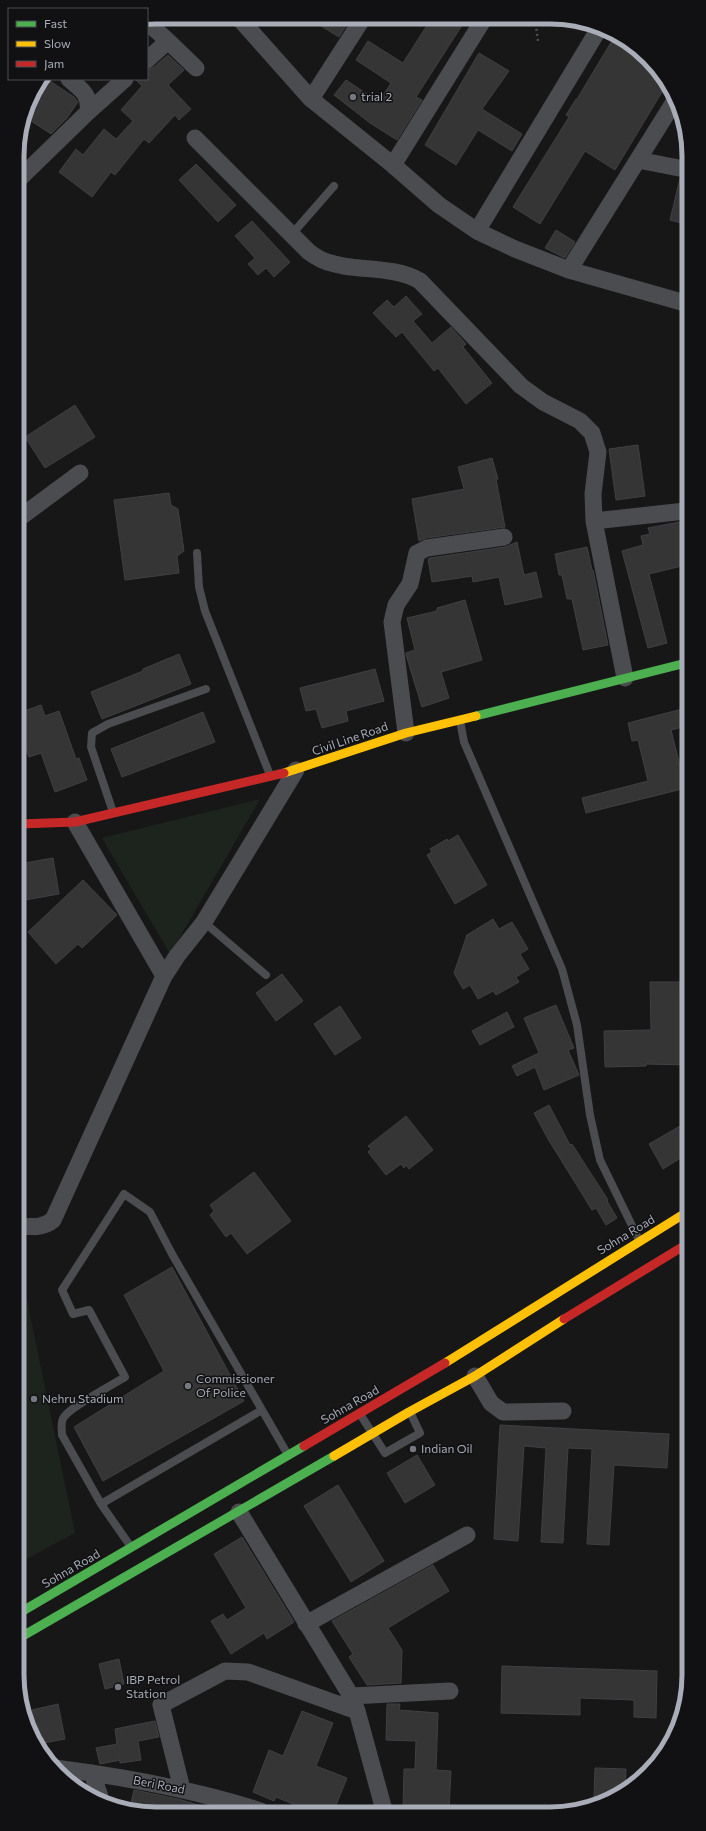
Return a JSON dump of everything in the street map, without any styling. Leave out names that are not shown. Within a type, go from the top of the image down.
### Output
[{"type":"main road","name":"Civil Line Road","points":[[24,824],[75,822],[296,770],[406,733],[682,664]]},
{"type":"main road","name":"Sohna Road","points":[[24,1611],[240,1512],[372,1434],[404,1401],[639,1241],[682,1215]]},
{"type":"main road","name":"Sohna Road","points":[[24,1636],[288,1455],[360,1414],[404,1401],[475,1376],[612,1289],[682,1248]]},
{"type":"street","points":[[150,24],[196,68]]},
{"type":"street","points":[[254,24],[311,99],[393,165],[438,205],[478,231],[515,249],[569,270],[682,303]]},
{"type":"street","points":[[311,99],[359,24]]},
{"type":"street","points":[[393,165],[481,24]]},
{"type":"street","points":[[478,231],[597,33]]},
{"type":"street","points":[[148,59],[168,41]]},
{"type":"street","points":[[70,80],[84,92],[89,102],[88,112]]},
{"type":"street","points":[[24,175],[88,112],[124,80]]},
{"type":"street","points":[[569,270],[672,105]]},
{"type":"street","points":[[195,138],[309,252],[323,260],[341,265],[388,271],[411,276],[420,281],[521,386],[543,402],[580,421],[592,433],[598,452],[593,494],[594,521],[625,678]]},
{"type":"street","points":[[638,160],[682,168]]},
{"type":"street","points":[[24,515],[80,473]]},
{"type":"street","points":[[594,521],[682,510]]},
{"type":"street","points":[[406,733],[392,622],[396,605],[410,584],[417,554],[427,548],[504,537]]},
{"type":"street","points":[[24,1226],[46,1226],[53,1220],[164,976],[204,922],[296,770]]},
{"type":"street","points":[[75,822],[164,976]]},
{"type":"street","points":[[475,1376],[491,1403],[503,1412],[563,1411]]},
{"type":"street","points":[[240,1512],[354,1704],[383,1807]]},
{"type":"street","points":[[306,1624],[467,1535]]},
{"type":"street","points":[[182,1789],[161,1705],[225,1671],[248,1672],[354,1704],[450,1691]]},
{"type":"street","name":"Beri Road","points":[[64,1769],[182,1789],[246,1807]]},
{"type":"street","points":[[92,1773],[99,1794]]},
{"type":"lane","points":[[292,234],[334,186]]},
{"type":"lane","points":[[197,553],[199,587],[205,611],[271,776]]},
{"type":"lane","points":[[113,813],[91,747],[92,733],[108,724],[206,689]]},
{"type":"lane","points":[[460,720],[464,742],[562,969],[577,1024],[590,1115],[600,1160],[639,1241]]},
{"type":"lane","points":[[204,922],[266,975]]},
{"type":"lane","points":[[137,1558],[101,1504],[62,1435],[61,1422],[64,1415],[125,1378],[89,1310],[73,1314],[62,1290],[124,1194],[150,1212],[288,1455]]},
{"type":"lane","points":[[360,1414],[385,1453],[420,1433],[404,1401]]},
{"type":"lane","points":[[101,1504],[262,1410]]},
{"type":"path","points":[[536,24],[538,41]]},
{"type":"shaded area","points":[[260,799],[170,954],[102,838]]},
{"type":"shaded area","name":"Nehru Stadium","points":[[24,1285],[75,1533],[24,1560]]},
{"type":"building","points":[[318,24],[347,24],[339,37]]},
{"type":"building","points":[[428,24],[463,24],[416,97],[422,100],[397,140],[370,123],[334,95],[346,80],[379,102],[391,83],[356,60],[368,41],[403,63]]},
{"type":"building","points":[[612,40],[631,51],[655,75],[664,89],[615,170],[585,151],[540,224],[513,207],[569,117],[566,115]]},
{"type":"building","points":[[479,53],[509,71],[482,109],[522,134],[512,151],[478,130],[456,165],[425,145]]},
{"type":"building","points":[[168,55],[184,70],[168,85],[191,109],[179,120],[175,115],[149,143],[144,139],[115,175],[111,172],[92,197],[59,172],[76,149],[83,155],[104,129],[116,139],[133,121],[121,110],[142,86],[136,80],[148,80],[148,70],[154,67]]},
{"type":"building","points":[[48,80],[74,97],[78,102],[67,118],[51,134],[29,120],[34,105]]},
{"type":"building","points":[[196,164],[236,205],[218,222],[179,180]]},
{"type":"building","points":[[680,178],[682,178],[682,223],[670,220]]},
{"type":"building","points":[[252,221],[290,262],[274,277],[266,268],[258,275],[248,264],[255,258],[235,236]]},
{"type":"building","points":[[556,230],[575,242],[565,258],[545,248]]},
{"type":"building","points":[[406,296],[422,314],[413,321],[432,343],[451,327],[466,344],[463,347],[492,383],[466,404],[438,368],[434,371],[402,332],[396,337],[373,313],[387,300],[394,307]]},
{"type":"building","points":[[75,405],[95,437],[45,468],[25,437]]},
{"type":"building","points":[[638,445],[645,496],[616,500],[609,449]]},
{"type":"building","points":[[492,458],[498,479],[496,479],[505,527],[426,538],[419,541],[412,499],[464,489],[458,467]]},
{"type":"building","points":[[169,493],[171,505],[178,509],[184,551],[177,556],[179,573],[125,580],[114,500]]},
{"type":"building","points":[[682,522],[682,566],[649,574],[667,643],[648,648],[622,551],[643,545],[641,536],[650,534],[648,528]]},
{"type":"building","points":[[517,542],[524,575],[536,572],[542,597],[505,605],[499,577],[473,582],[472,576],[432,582],[428,559],[430,558],[505,547]]},
{"type":"building","points":[[587,547],[608,645],[583,650],[572,599],[567,599],[562,575],[559,575],[555,554]]},
{"type":"building","points":[[465,600],[482,660],[441,672],[449,698],[422,707],[406,655],[406,653],[415,650],[407,618],[437,611],[437,608]]},
{"type":"building","points":[[179,654],[191,684],[102,719],[91,692],[143,671],[143,669]]},
{"type":"building","points":[[375,669],[384,701],[346,711],[348,721],[322,728],[316,709],[306,711],[300,688]]},
{"type":"building","points":[[41,705],[45,716],[59,711],[76,759],[79,758],[87,780],[55,792],[41,753],[29,757],[24,744],[24,711]]},
{"type":"building","points":[[682,709],[682,727],[671,730],[682,774],[682,789],[586,813],[582,798],[648,781],[638,740],[632,741],[628,723]]},
{"type":"building","points":[[203,712],[215,742],[122,777],[111,749]]},
{"type":"building","points":[[458,835],[487,885],[455,904],[427,855],[432,852],[430,849],[447,839],[448,841]]},
{"type":"building","points":[[53,858],[59,894],[24,900],[24,863]]},
{"type":"building","points":[[83,880],[117,915],[82,948],[78,944],[56,964],[28,932]]},
{"type":"building","points":[[493,919],[499,929],[512,922],[528,949],[520,954],[529,969],[516,977],[519,982],[496,995],[493,991],[478,999],[470,985],[463,989],[454,973],[467,935]]},
{"type":"building","points":[[282,974],[303,1001],[276,1021],[256,993]]},
{"type":"building","points":[[650,982],[680,982],[682,1065],[646,1064],[646,1066],[605,1067],[604,1031],[651,1030]]},
{"type":"building","points":[[556,1005],[574,1048],[568,1050],[579,1075],[544,1090],[535,1067],[517,1076],[512,1066],[539,1053],[524,1018]]},
{"type":"building","points":[[340,1006],[361,1038],[335,1055],[314,1024]]},
{"type":"building","points":[[507,1012],[514,1027],[480,1045],[472,1031]]},
{"type":"building","points":[[549,1105],[570,1145],[572,1144],[608,1200],[607,1201],[617,1218],[606,1225],[596,1208],[592,1210],[548,1139],[534,1113]]},
{"type":"building","points":[[406,1116],[433,1150],[409,1169],[406,1165],[404,1168],[401,1164],[386,1175],[368,1152],[371,1149],[368,1146]]},
{"type":"building","points":[[682,1125],[682,1157],[663,1169],[649,1144]]},
{"type":"building","points":[[254,1172],[291,1221],[247,1254],[231,1233],[226,1237],[210,1215],[214,1211],[210,1205]]},
{"type":"building","name":"Commissioner Of Police","points":[[172,1267],[244,1401],[103,1481],[74,1427],[164,1371],[124,1295]]},
{"type":"building","points":[[500,1425],[669,1434],[667,1468],[614,1465],[609,1545],[587,1544],[592,1449],[568,1448],[563,1543],[541,1542],[546,1448],[524,1446],[518,1541],[494,1539]]},
{"type":"building","points":[[417,1455],[435,1485],[405,1503],[387,1473]]},
{"type":"building","points":[[338,1485],[384,1561],[351,1582],[304,1506]]},
{"type":"building","points":[[242,1537],[294,1622],[267,1639],[264,1633],[231,1654],[211,1621],[223,1614],[227,1620],[246,1608],[214,1554]]},
{"type":"building","points":[[433,1565],[449,1591],[388,1628],[402,1650],[401,1683],[367,1685],[349,1657],[353,1654],[332,1621]]},
{"type":"building","points":[[119,1659],[124,1684],[105,1689],[99,1664]]},
{"type":"building","points":[[502,1666],[657,1671],[656,1718],[634,1717],[634,1700],[580,1698],[580,1715],[501,1713]]},
{"type":"building","points":[[58,1704],[65,1739],[43,1743],[36,1730],[32,1710]]},
{"type":"building","points":[[387,1704],[400,1704],[399,1710],[438,1713],[436,1770],[451,1771],[449,1807],[403,1807],[404,1769],[415,1769],[416,1741],[386,1740]]},
{"type":"building","points":[[302,1711],[333,1723],[316,1766],[347,1778],[335,1807],[300,1807],[276,1797],[274,1801],[253,1792],[269,1750],[283,1756]]},
{"type":"building","points":[[155,1721],[159,1737],[138,1741],[141,1760],[120,1763],[120,1760],[100,1764],[96,1748],[117,1744],[115,1729]]},
{"type":"building","points":[[595,1768],[626,1769],[625,1783],[601,1797],[594,1797]]},
{"type":"building","points":[[134,1790],[178,1799],[206,1807],[147,1807],[131,1804]]},
{"type":"traffic: fast","points":[[476,716],[682,664]]},
{"type":"traffic: fast","points":[[24,1610],[304,1446]]},
{"type":"traffic: fast","points":[[24,1635],[334,1456]]},
{"type":"traffic: slow","points":[[284,773],[406,733],[476,716]]},
{"type":"traffic: slow","points":[[445,1363],[682,1215]]},
{"type":"traffic: slow","points":[[334,1456],[409,1412],[475,1376],[564,1319]]},
{"type":"traffic: jam","points":[[24,824],[75,822],[284,773]]},
{"type":"traffic: jam","points":[[564,1319],[682,1247]]},
{"type":"traffic: jam","points":[[304,1446],[445,1363]]},
{"type":"place","name":"trial 2","points":[[353,97]]},
{"type":"place","name":"Commissioner Of Police","points":[[188,1386]]},
{"type":"place","name":"Nehru Stadium","points":[[34,1399]]},
{"type":"place","name":"Indian Oil","points":[[413,1449]]},
{"type":"place","name":"IBP Petrol Station","points":[[118,1687]]}]
